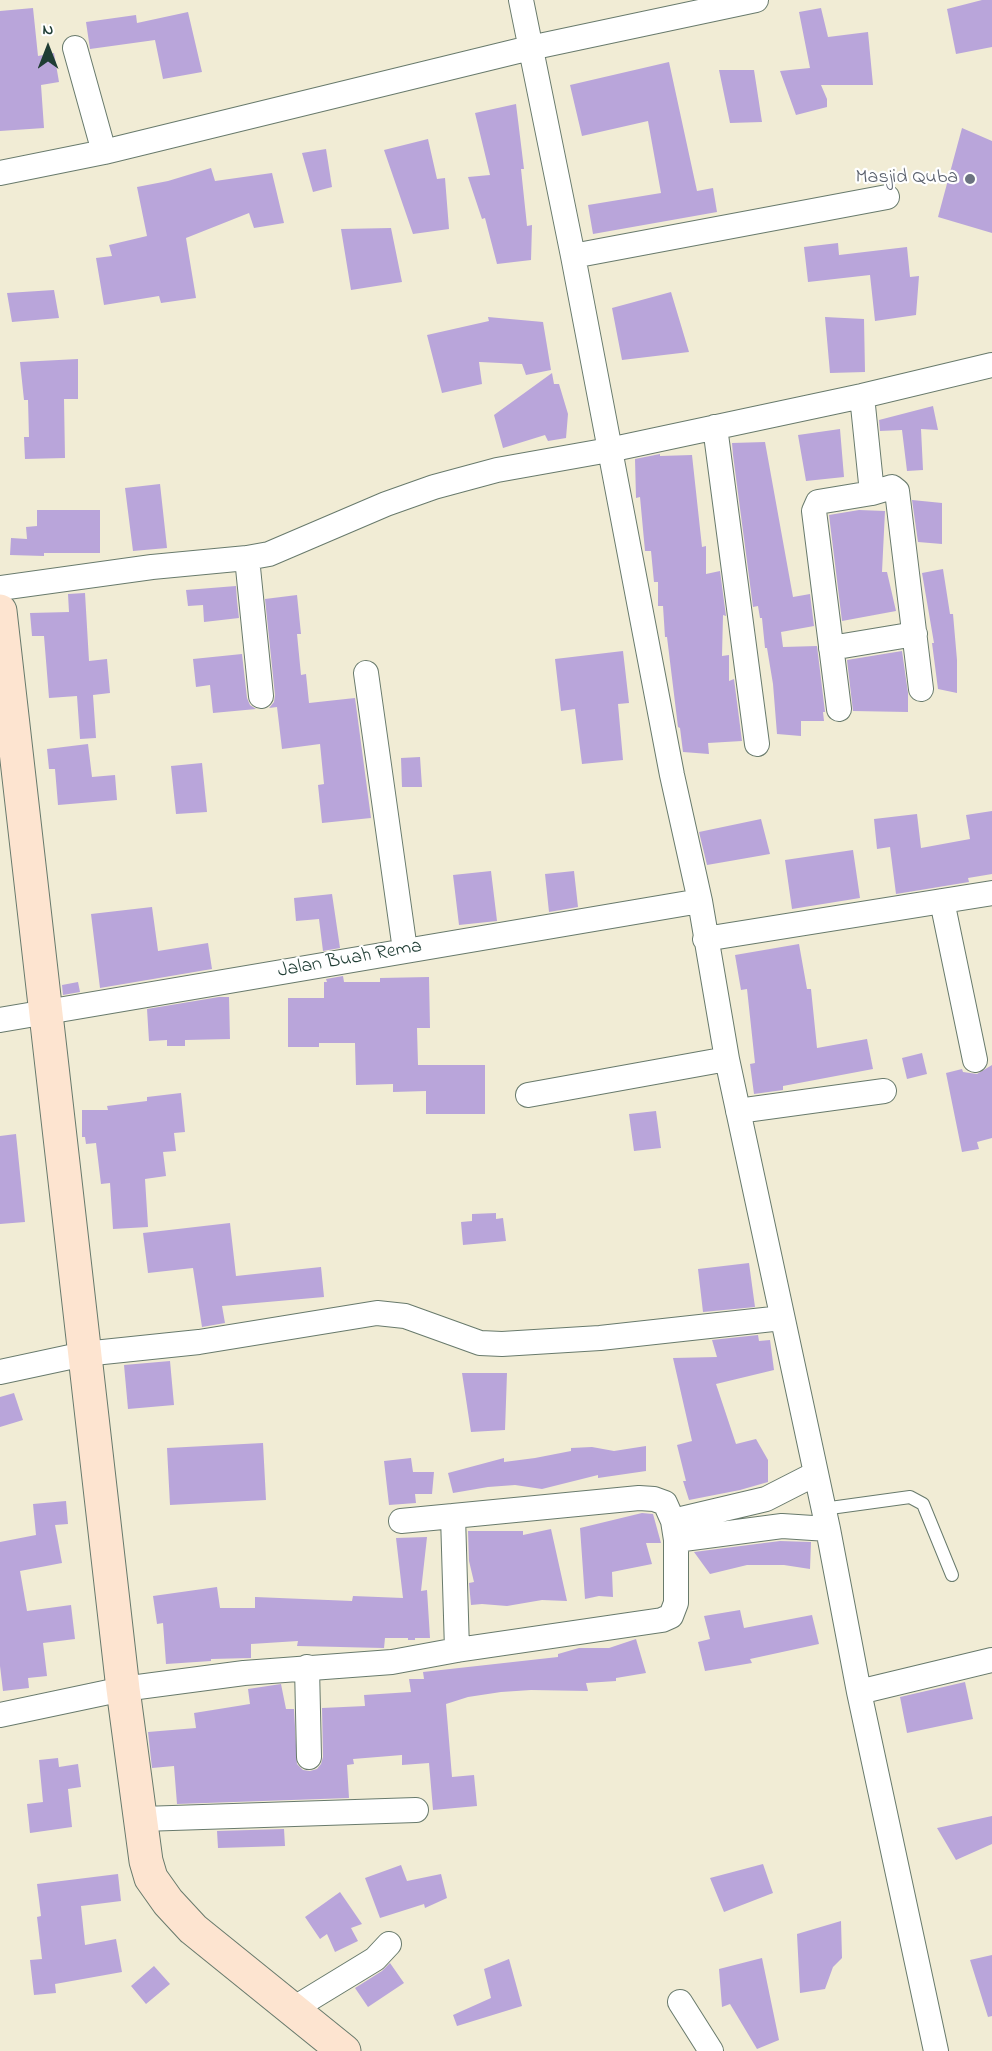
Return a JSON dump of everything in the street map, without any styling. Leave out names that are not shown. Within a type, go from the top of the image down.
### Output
[{"type":"street","points":[[521,0],[573,256],[672,775],[700,901],[727,1059],[936,2051]]},
{"type":"street","points":[[0,173],[104,152],[530,48],[756,0]]},
{"type":"street","points":[[75,48],[104,152]]},
{"type":"street","points":[[573,256],[887,197]]},
{"type":"street","points":[[0,588],[269,554],[386,504],[434,487],[497,470],[609,450],[862,396],[992,365]]},
{"type":"street","points":[[862,396],[872,493]]},
{"type":"street","points":[[715,426],[757,744]]},
{"type":"street","points":[[839,709],[814,511],[818,502],[872,493],[892,487],[897,491],[921,689]]},
{"type":"street","points":[[247,558],[261,696]]},
{"type":"street","points":[[0,611],[123,1689],[146,1861],[151,1878],[168,1902],[213,1947],[344,2051]]},
{"type":"street","points":[[831,648],[915,634]]},
{"type":"street","points":[[366,673],[405,950]]},
{"type":"street","points":[[705,939],[992,893]]},
{"type":"street","name":"Jalan Buah Rema","points":[[0,1020],[700,901]]},
{"type":"street","points":[[942,901],[975,1060]]},
{"type":"street","points":[[528,1095],[727,1059]]},
{"type":"street","points":[[738,1111],[884,1091]]},
{"type":"street","points":[[0,1372],[84,1353],[199,1342],[378,1313],[405,1316],[480,1343],[502,1344],[600,1338],[782,1318]]},
{"type":"street","points":[[674,1531],[766,1499],[815,1474]]},
{"type":"street","points":[[0,1715],[123,1689],[244,1673],[392,1662],[457,1650],[646,1623],[671,1616],[676,1604],[674,1531],[665,1503],[654,1499],[639,1498],[400,1521]]},
{"type":"street","points":[[453,1516],[457,1650]]},
{"type":"street","points":[[674,1531],[782,1526],[825,1520]]},
{"type":"street","points":[[859,1692],[992,1660]]},
{"type":"street","points":[[307,1667],[309,1757]]},
{"type":"street","points":[[142,1819],[416,1810]]},
{"type":"street","points":[[293,2009],[375,1959],[389,1944]]},
{"type":"street","points":[[680,2002],[711,2051]]},
{"type":"lane","points":[[825,1520],[910,1497],[923,1504],[952,1575]]},
{"type":"building","points":[[982,0],[992,0],[992,47],[956,54],[947,9]]},
{"type":"building","points":[[33,8],[38,56],[54,53],[59,82],[41,85],[44,128],[0,131],[0,11]]},
{"type":"building","points":[[821,8],[828,37],[868,32],[873,85],[821,85],[827,99],[827,107],[796,115],[780,71],[810,68],[799,12]]},
{"type":"building","points":[[188,12],[202,72],[163,79],[155,40],[90,49],[86,22],[136,15],[137,23]]},
{"type":"building","points":[[669,62],[697,191],[713,188],[717,212],[593,234],[588,205],[661,193],[648,121],[582,136],[570,85]]},
{"type":"building","points":[[719,70],[754,70],[762,122],[730,123]]},
{"type":"building","points":[[516,104],[524,169],[521,169],[527,226],[532,225],[531,260],[497,264],[485,218],[482,219],[468,177],[490,175],[475,113]]},
{"type":"building","name":"Masjid Quba","points":[[962,128],[992,141],[992,233],[938,217]]},
{"type":"building","points":[[428,139],[437,179],[445,178],[449,229],[413,234],[384,150]]},
{"type":"building","points":[[326,149],[332,187],[313,192],[302,153]]},
{"type":"building","points":[[211,168],[215,181],[272,173],[284,223],[254,228],[249,213],[186,238],[196,298],[161,303],[159,296],[104,305],[96,258],[112,256],[109,245],[147,236],[137,187],[168,181]]},
{"type":"building","points":[[391,228],[402,282],[351,290],[341,229]]},
{"type":"building","points":[[838,243],[839,255],[907,247],[910,277],[919,276],[916,315],[875,321],[870,275],[808,282],[804,247]]},
{"type":"building","points":[[54,290],[59,318],[12,322],[7,293]]},
{"type":"building","points":[[671,292],[689,352],[622,360],[612,308]]},
{"type":"building","points":[[488,317],[543,322],[551,370],[526,375],[522,364],[479,362],[482,384],[442,393],[427,335],[489,321]]},
{"type":"building","points":[[825,317],[864,319],[865,372],[830,373]]},
{"type":"building","points":[[78,359],[78,399],[64,399],[65,458],[25,459],[24,437],[29,437],[28,400],[24,400],[20,362]]},
{"type":"building","points":[[552,373],[554,384],[559,384],[568,414],[566,438],[548,441],[545,435],[503,448],[494,415]]},
{"type":"building","points":[[933,406],[938,430],[921,429],[923,470],[907,471],[902,430],[880,431],[879,420]]},
{"type":"building","points":[[840,429],[844,477],[806,481],[798,435]]},
{"type":"building","points":[[765,442],[793,597],[810,594],[814,626],[781,632],[783,647],[817,646],[825,712],[823,712],[824,721],[801,721],[801,736],[777,734],[773,684],[767,648],[765,648],[762,618],[760,618],[758,606],[753,607],[733,455],[732,443]]},
{"type":"building","points":[[660,454],[660,456],[692,455],[702,547],[706,546],[706,574],[720,571],[726,616],[723,615],[722,656],[729,655],[729,681],[734,679],[742,741],[708,743],[709,754],[683,752],[667,637],[665,637],[663,606],[658,606],[658,582],[654,582],[651,551],[645,551],[640,497],[636,498],[635,459]]},
{"type":"building","points":[[160,484],[167,548],[133,551],[125,488]]},
{"type":"building","points":[[912,500],[942,503],[942,544],[918,542]]},
{"type":"building","points":[[37,510],[100,510],[100,553],[10,555],[11,538],[27,539],[26,527],[37,526]]},
{"type":"building","points":[[859,510],[885,511],[882,572],[887,572],[896,611],[842,621],[829,515]]},
{"type":"building","points":[[943,569],[950,614],[953,614],[957,693],[938,689],[932,643],[934,643],[922,573]]},
{"type":"building","points":[[236,586],[239,618],[204,622],[203,605],[188,606],[186,590]]},
{"type":"building","points":[[85,593],[89,661],[107,659],[110,693],[93,695],[96,738],[80,739],[77,696],[49,698],[44,636],[32,636],[30,613],[69,612],[68,594]]},
{"type":"building","points":[[297,595],[301,634],[297,634],[301,675],[306,674],[309,703],[355,698],[371,818],[322,823],[318,785],[324,784],[320,744],[282,749],[277,707],[269,708],[274,702],[275,695],[265,599]]},
{"type":"building","points":[[623,651],[629,703],[618,704],[623,760],[582,764],[575,709],[561,711],[555,659]]},
{"type":"building","points":[[902,651],[908,693],[908,712],[853,711],[847,660]]},
{"type":"building","points":[[242,654],[247,698],[250,705],[256,709],[213,713],[210,685],[196,687],[193,659]]},
{"type":"building","points":[[88,744],[92,777],[115,775],[117,800],[58,805],[55,769],[49,769],[47,749]]},
{"type":"building","points":[[420,757],[422,787],[402,787],[401,758]]},
{"type":"building","points":[[202,763],[207,812],[176,814],[171,766]]},
{"type":"building","points":[[992,811],[992,874],[968,878],[969,882],[896,894],[890,847],[877,849],[874,819],[917,814],[921,848],[970,839],[966,815]]},
{"type":"building","points":[[761,819],[770,854],[707,865],[699,832]]},
{"type":"building","points":[[853,850],[860,898],[792,909],[785,860]]},
{"type":"building","points":[[491,871],[497,921],[459,925],[453,875]]},
{"type":"building","points":[[574,871],[578,907],[549,912],[545,874]]},
{"type":"building","points":[[332,894],[340,948],[323,951],[319,919],[296,921],[294,898]]},
{"type":"building","points":[[152,907],[158,951],[208,943],[212,969],[100,988],[91,914]]},
{"type":"building","points":[[799,944],[807,989],[811,989],[817,1048],[867,1039],[873,1069],[783,1086],[783,1090],[754,1094],[750,1064],[755,1063],[747,989],[741,990],[735,955]]},
{"type":"building","points":[[343,976],[344,982],[380,982],[380,978],[429,977],[430,1028],[417,1028],[418,1065],[485,1065],[485,1114],[426,1114],[426,1091],[393,1092],[393,1084],[356,1085],[355,1043],[319,1043],[319,1047],[288,1047],[288,998],[324,998],[326,979]]},
{"type":"building","points":[[78,982],[80,992],[63,995],[62,985]]},
{"type":"building","points":[[229,997],[230,1039],[185,1040],[185,1046],[167,1046],[167,1040],[149,1041],[147,1009]]},
{"type":"building","points":[[922,1053],[927,1074],[907,1079],[902,1058]]},
{"type":"building","points":[[992,1065],[992,1138],[977,1142],[979,1149],[962,1152],[946,1073],[962,1069],[963,1072],[977,1074]]},
{"type":"building","points":[[181,1093],[185,1132],[174,1133],[176,1151],[163,1152],[166,1176],[145,1179],[148,1227],[113,1229],[110,1183],[101,1184],[96,1143],[86,1144],[85,1137],[82,1137],[82,1110],[108,1110],[107,1106],[147,1101],[147,1097]]},
{"type":"building","points":[[656,1111],[661,1148],[634,1151],[629,1114]]},
{"type":"building","points":[[16,1134],[25,1222],[0,1224],[0,1136]]},
{"type":"building","points":[[496,1213],[496,1219],[503,1218],[506,1241],[463,1245],[461,1222],[472,1221],[472,1214]]},
{"type":"building","points":[[230,1223],[236,1276],[321,1267],[324,1297],[222,1306],[225,1323],[202,1327],[193,1268],[148,1273],[143,1233]]},
{"type":"building","points":[[749,1263],[755,1307],[703,1312],[698,1269]]},
{"type":"building","points":[[758,1335],[759,1341],[770,1340],[774,1370],[716,1384],[736,1444],[756,1439],[768,1460],[768,1482],[689,1500],[683,1481],[686,1481],[677,1445],[692,1441],[673,1358],[717,1357],[712,1340]]},
{"type":"building","points":[[170,1361],[174,1405],[128,1409],[124,1365]]},
{"type":"building","points":[[462,1373],[507,1373],[505,1430],[471,1432]]},
{"type":"building","points":[[14,1393],[23,1420],[0,1427],[0,1397]]},
{"type":"building","points":[[263,1443],[266,1500],[170,1505],[167,1448]]},
{"type":"building","points":[[646,1446],[646,1471],[598,1478],[598,1475],[542,1489],[515,1485],[453,1493],[448,1473],[504,1458],[504,1462],[535,1458],[571,1451],[571,1448],[592,1447],[614,1451]]},
{"type":"building","points":[[411,1458],[413,1472],[434,1472],[432,1494],[415,1494],[416,1503],[389,1505],[384,1461]]},
{"type":"building","points":[[66,1501],[68,1524],[55,1525],[62,1563],[20,1571],[27,1611],[71,1605],[75,1639],[43,1643],[47,1676],[28,1678],[29,1688],[3,1691],[0,1666],[0,1542],[36,1535],[33,1504]]},
{"type":"building","points":[[642,1513],[653,1514],[661,1543],[646,1543],[652,1564],[612,1572],[613,1597],[599,1596],[585,1599],[580,1528]]},
{"type":"building","points":[[551,1529],[567,1601],[542,1600],[507,1606],[471,1605],[469,1583],[474,1582],[469,1561],[468,1531],[523,1531],[523,1535]]},
{"type":"building","points":[[427,1537],[421,1591],[427,1590],[430,1638],[408,1640],[408,1638],[385,1638],[384,1648],[297,1646],[298,1641],[251,1644],[251,1658],[211,1659],[211,1661],[166,1664],[163,1623],[157,1624],[153,1596],[217,1587],[220,1608],[255,1608],[255,1597],[352,1601],[353,1596],[403,1598],[396,1538]]},
{"type":"building","points":[[780,1541],[811,1542],[810,1569],[784,1565],[747,1565],[710,1574],[694,1552]]},
{"type":"building","points":[[740,1610],[744,1628],[812,1615],[819,1644],[750,1659],[752,1663],[705,1671],[698,1642],[710,1639],[704,1616]]},
{"type":"building","points":[[636,1639],[646,1673],[616,1678],[616,1681],[586,1683],[588,1691],[501,1692],[468,1697],[446,1704],[452,1777],[474,1775],[477,1806],[433,1810],[429,1763],[402,1765],[402,1755],[353,1759],[354,1764],[347,1765],[349,1798],[177,1804],[174,1766],[152,1768],[148,1732],[196,1728],[194,1713],[250,1704],[248,1689],[281,1684],[286,1709],[294,1709],[297,1764],[303,1770],[310,1771],[317,1769],[323,1757],[322,1708],[365,1706],[364,1695],[411,1692],[409,1679],[424,1679],[423,1672],[558,1657],[558,1654],[579,1648],[609,1648]]},
{"type":"building","points":[[965,1682],[973,1719],[907,1733],[900,1697]]},
{"type":"building","points":[[58,1758],[59,1767],[78,1764],[81,1787],[68,1789],[72,1827],[30,1833],[27,1804],[43,1802],[39,1760]]},
{"type":"building","points":[[992,1816],[992,1844],[956,1860],[937,1828]]},
{"type":"building","points":[[284,1829],[285,1846],[218,1848],[217,1831]]},
{"type":"building","points":[[763,1864],[773,1893],[724,1912],[710,1878]]},
{"type":"building","points":[[401,1865],[407,1881],[441,1874],[447,1898],[425,1908],[424,1904],[380,1918],[365,1878]]},
{"type":"building","points":[[118,1874],[121,1901],[81,1906],[85,1945],[116,1939],[122,1972],[55,1984],[56,1993],[34,1995],[30,1960],[42,1959],[37,1917],[41,1916],[37,1884]]},
{"type":"building","points":[[340,1892],[362,1924],[351,1928],[358,1941],[335,1952],[327,1934],[320,1939],[305,1917]]},
{"type":"building","points":[[841,1921],[842,1958],[833,1967],[825,1989],[800,1993],[797,1934]]},
{"type":"building","points":[[992,1955],[992,2016],[988,2017],[970,1960]]},
{"type":"building","points":[[762,1958],[779,2040],[757,2049],[730,2004],[722,2007],[719,1969]]},
{"type":"building","points":[[509,1959],[522,2006],[457,2026],[453,2015],[491,1998],[484,1969]]},
{"type":"building","points":[[390,1963],[404,1983],[368,2007],[355,1988],[382,1971]]},
{"type":"building","points":[[154,1966],[170,1984],[146,2004],[131,1986]]},
{"type":"place","name":"Masjid Quba","points":[[970,179]]}]
